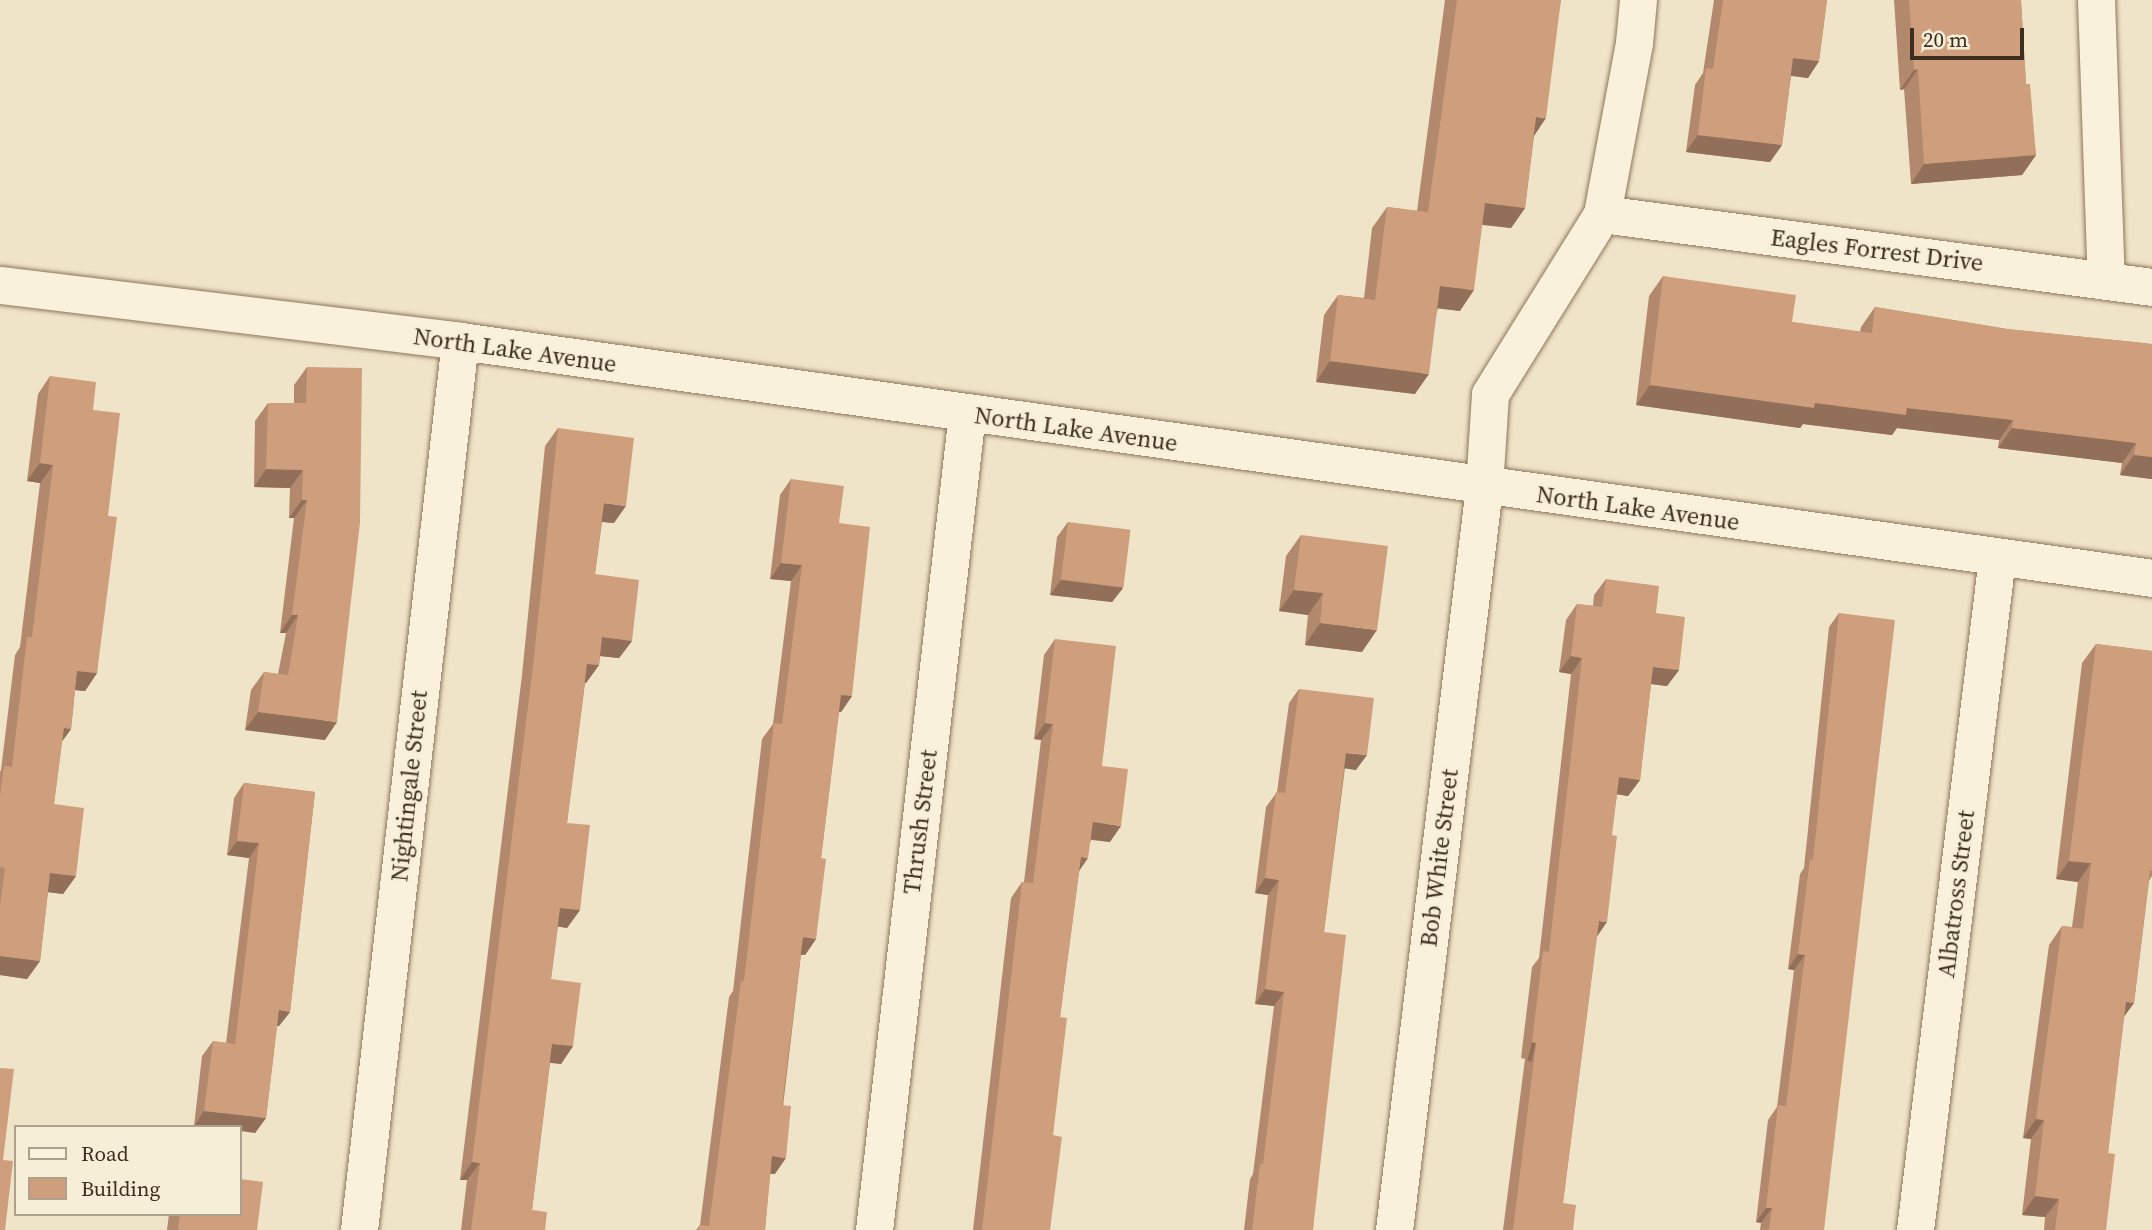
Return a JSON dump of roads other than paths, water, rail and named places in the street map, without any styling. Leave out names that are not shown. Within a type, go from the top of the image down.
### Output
[{"type":"street","points":[[1602,214],[1634,43],[1638,0]]},
{"type":"street","points":[[2096,0],[2106,279]]},
{"type":"street","name":"Eagles Forrest Drive","points":[[1602,214],[2152,287]]},
{"type":"street","name":"Bob White Street","points":[[1394,1230],[1484,487],[1490,394],[1602,214]]},
{"type":"street","name":"North Lake Avenue","points":[[0,285],[460,341],[1484,487],[2152,578]]},
{"type":"street","name":"Nightingale Street","points":[[359,1230],[460,341]]},
{"type":"street","name":"Thrush Street","points":[[874,1230],[967,413]]},
{"type":"street","name":"Albatross Street","points":[[1915,1230],[1997,557]]}]
